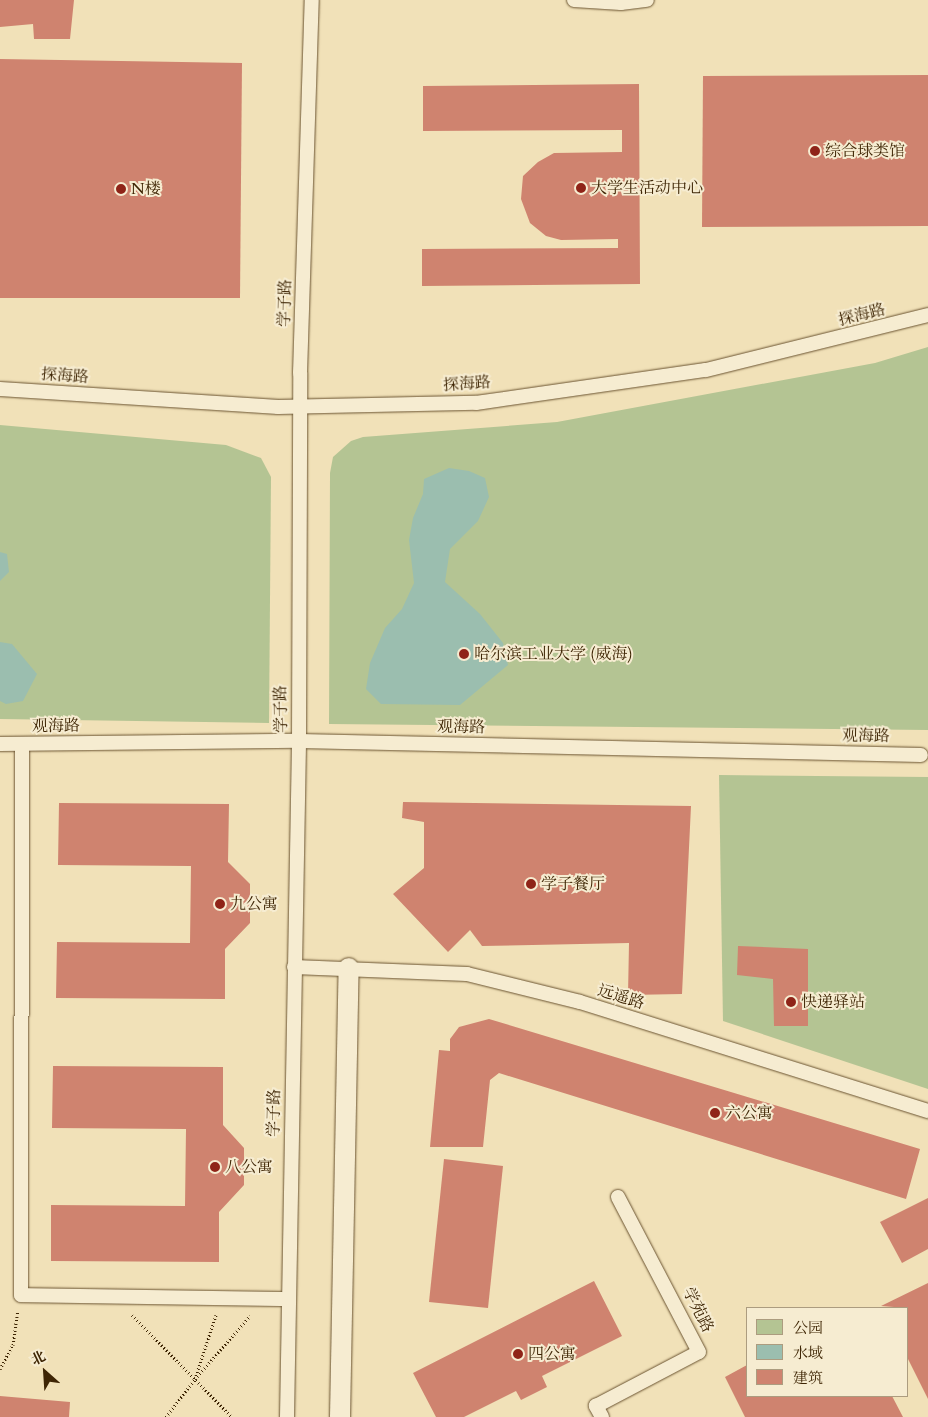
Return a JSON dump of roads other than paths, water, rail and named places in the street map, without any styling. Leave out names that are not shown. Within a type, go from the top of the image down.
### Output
[{"type":"street","points":[[340,1417],[349,968]]},
{"type":"lane","name":"学子路","points":[[287,1417],[299,741],[299,440],[302,407],[300,373],[312,0]]},
{"type":"lane","points":[[574,0],[621,3],[647,0]]},
{"type":"lane","name":"探海路","points":[[0,389],[302,407],[476,403],[706,370],[928,315]]},
{"type":"lane","name":"观海路","points":[[0,744],[299,741],[921,755]]},
{"type":"lane","points":[[22,744],[21,1296],[289,1299]]},
{"type":"lane","name":"远遥路","points":[[294,967],[467,974],[580,1002],[928,1111]]},
{"type":"lane","name":"学苑路","points":[[602,1417],[596,1406],[699,1352],[618,1197]]},
{"type":"water","points":[[449,468],[469,471],[485,478],[489,497],[478,521],[450,549],[445,582],[480,614],[503,643],[508,665],[460,705],[381,704],[366,689],[370,663],[385,628],[402,609],[414,583],[409,540],[413,518],[423,494],[424,479]]},
{"type":"water","points":[[0,552],[7,554],[9,572],[0,581]]},
{"type":"water","points":[[0,642],[12,644],[37,674],[23,701],[6,704],[0,701]]},
{"type":"place","name":"综合球类馆","points":[[815,151]]},
{"type":"place","name":"大学生活动中心","points":[[581,188]]},
{"type":"place","name":"N楼","points":[[121,189]]},
{"type":"place","name":"哈尔滨工业大学 (威海)","points":[[464,654]]},
{"type":"place","name":"学子餐厅","points":[[531,884]]},
{"type":"place","name":"九公寓","points":[[220,904]]},
{"type":"place","name":"快递驿站","points":[[791,1002]]},
{"type":"place","name":"六公寓","points":[[715,1113]]},
{"type":"place","name":"八公寓","points":[[215,1167]]},
{"type":"place","name":"四公寓","points":[[518,1354]]}]
